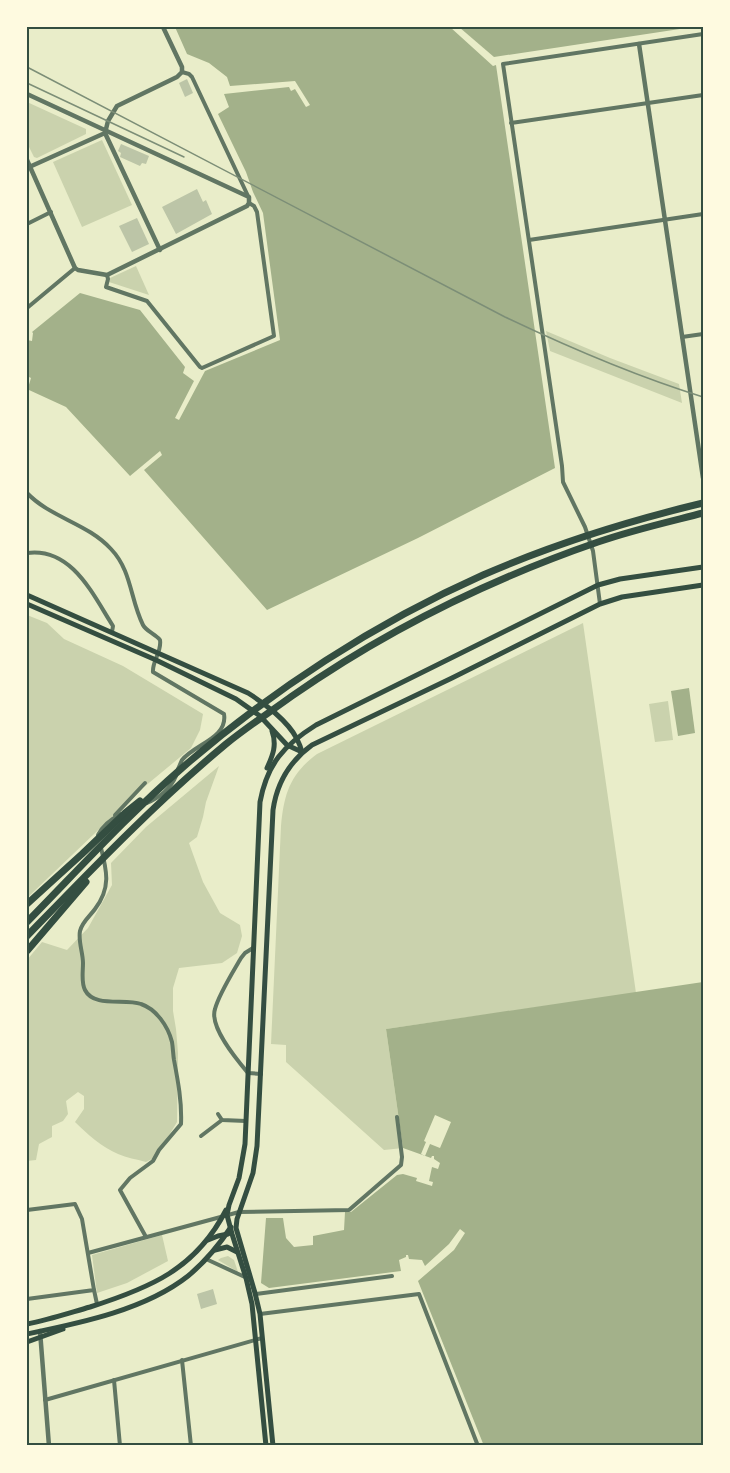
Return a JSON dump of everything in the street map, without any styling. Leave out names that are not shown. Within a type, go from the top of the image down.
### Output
[{"type":"highway","points":[[27,904],[85,857],[182,768],[222,735],[269,700],[372,632],[483,575],[540,552],[654,515],[703,503]]},
{"type":"highway","points":[[27,936],[183,780],[228,742],[376,641],[488,584],[544,562],[600,541],[703,513]]},
{"type":"highway","points":[[27,922],[85,857]]},
{"type":"highway","points":[[27,951],[93,871]]},
{"type":"main road","points":[[260,802],[267,776],[287,745],[316,725],[598,585],[620,579],[703,567]]},
{"type":"main road","points":[[27,1342],[40,1334],[136,1305],[179,1282],[213,1251],[229,1232],[239,1212],[249,1187],[256,1159],[274,800],[285,775],[302,752],[324,738],[452,678],[600,604],[622,597],[703,585]]},
{"type":"main road","points":[[27,595],[248,693],[268,707],[297,738],[302,752]]},
{"type":"main road","points":[[27,604],[156,660],[236,699],[268,723],[287,745],[302,752]]},
{"type":"main road","points":[[27,1324],[97,1305],[154,1284],[176,1269],[204,1242],[225,1216],[241,1169],[246,1121],[260,802],[264,777],[273,756],[275,744],[268,723]]},
{"type":"main road","points":[[256,888],[270,888]]},
{"type":"main road","points":[[239,1212],[236,1228],[252,1304],[266,1446]]},
{"type":"main road","points":[[225,1216],[229,1232],[255,1294],[260,1314],[273,1446]]},
{"type":"main road","points":[[229,1232],[239,1241]]},
{"type":"main road","points":[[204,1242],[229,1232]]},
{"type":"main road","points":[[213,1251],[227,1247],[238,1253]]},
{"type":"main road","points":[[27,1334],[40,1334]]},
{"type":"street","points":[[160,249],[105,131],[117,106],[177,77],[182,72],[182,67],[163,27]]},
{"type":"street","points":[[600,604],[593,551],[563,482],[503,64],[703,34]]},
{"type":"street","points":[[639,44],[703,478]]},
{"type":"street","points":[[106,275],[108,279],[106,287],[147,301],[202,368],[274,336],[257,212],[249,200],[192,77],[182,72]]},
{"type":"street","points":[[27,94],[249,200]]},
{"type":"street","points":[[512,123],[703,95]]},
{"type":"street","points":[[29,167],[105,131]]},
{"type":"street","points":[[27,160],[75,268],[78,270],[106,275],[247,206],[249,200]]},
{"type":"street","points":[[27,224],[51,212]]},
{"type":"street","points":[[529,240],[703,214]]},
{"type":"street","points":[[27,308],[75,268]]},
{"type":"street","points":[[682,337],[703,334]]},
{"type":"street","points":[[27,493],[47,510],[98,536],[118,556],[127,574],[143,625],[161,643],[152,668],[153,672],[224,714],[223,727],[182,761],[174,780],[162,794],[152,801],[112,818]]},
{"type":"street","points":[[27,553],[50,554],[71,566],[80,575],[107,616],[113,626],[112,632]]},
{"type":"street","points":[[40,609],[43,602]]},
{"type":"street","points":[[145,783],[97,837],[107,872],[107,881],[96,907],[80,932],[82,980],[88,995],[103,1001],[139,1003],[148,1006],[159,1017],[172,1041],[178,1074],[181,1124],[159,1150],[153,1161],[130,1178],[120,1190],[146,1237]]},
{"type":"street","points":[[254,948],[241,958],[218,1002],[214,1016],[217,1028],[248,1074],[261,1074]]},
{"type":"street","points":[[218,1114],[222,1120]]},
{"type":"street","points":[[88,1253],[239,1212],[349,1209],[401,1165],[397,1117]]},
{"type":"street","points":[[201,1136],[222,1120],[246,1121]]},
{"type":"street","points":[[27,1210],[75,1204],[82,1219],[97,1305]]},
{"type":"street","points":[[206,1259],[248,1279]]},
{"type":"street","points":[[255,1294],[392,1276]]},
{"type":"street","points":[[27,1299],[94,1290]]},
{"type":"street","points":[[260,1314],[419,1294],[478,1446]]},
{"type":"street","points":[[40,1334],[49,1446]]},
{"type":"street","points":[[45,1400],[262,1338]]},
{"type":"street","points":[[182,1360],[191,1446]]},
{"type":"street","points":[[114,1380],[120,1446]]},
{"type":"shaded area","points":[[175,27],[450,27],[493,66],[496,65],[555,468],[418,538],[267,610],[144,470],[162,455],[160,451],[130,476],[66,407],[28,388],[31,378],[27,376],[27,340],[32,341],[32,332],[80,293],[140,310],[185,367],[183,373],[194,381],[175,418],[179,420],[205,371],[280,340],[263,213],[218,114],[229,107],[224,94],[289,87],[291,91],[295,89],[306,107],[310,105],[295,81],[230,86],[227,77],[209,63],[187,54]]},
{"type":"shaded area","points":[[459,27],[693,27],[494,57]]},
{"type":"shaded area","points":[[27,102],[86,129],[86,134],[37,158],[34,157],[27,143]]},
{"type":"shaded area","points":[[102,140],[132,205],[82,227],[53,162]]},
{"type":"shaded area","points":[[136,266],[149,295],[109,282],[110,278]]},
{"type":"shaded area","points":[[546,331],[679,384],[682,403],[550,351]]},
{"type":"shaded area","points":[[27,615],[47,623],[64,639],[123,666],[203,714],[200,730],[191,748],[138,792],[27,898]]},
{"type":"shaded area","points":[[583,623],[636,993],[386,1029],[403,1148],[384,1150],[286,1062],[286,1045],[271,1044],[281,826],[284,804],[290,786],[300,769],[317,754]]},
{"type":"shaded area","points":[[689,688],[695,733],[678,736],[671,691]]},
{"type":"shaded area","points":[[668,701],[673,740],[655,742],[649,704]]},
{"type":"shaded area","points":[[219,766],[197,837],[189,843],[203,882],[220,913],[240,925],[242,936],[237,953],[222,963],[179,968],[173,988],[178,1053],[177,1122],[156,1157],[146,1162],[125,1157],[101,1144],[75,1122],[84,1109],[84,1096],[78,1092],[66,1101],[68,1114],[63,1121],[52,1126],[52,1137],[39,1144],[36,1160],[27,1161],[27,960],[42,942],[67,950],[88,928],[112,885],[111,863],[146,827]]},
{"type":"shaded area","points":[[703,982],[703,1446],[484,1446],[418,1281],[454,1250],[465,1233],[460,1229],[449,1244],[425,1266],[422,1260],[409,1259],[406,1255],[399,1260],[401,1271],[269,1288],[261,1283],[266,1218],[283,1218],[286,1238],[294,1247],[313,1245],[313,1236],[344,1230],[345,1212],[351,1212],[397,1175],[403,1174],[417,1178],[416,1181],[432,1186],[433,1182],[429,1181],[432,1167],[438,1169],[440,1163],[434,1159],[434,1156],[431,1158],[403,1148],[386,1029]]},
{"type":"shaded area","points":[[162,1235],[168,1261],[127,1283],[97,1293],[92,1255]]},
{"type":"shaded area","points":[[228,1256],[234,1260],[238,1272],[218,1260]]},
{"type":"pier","points":[[435,1115],[451,1122],[440,1148],[430,1144],[425,1156],[421,1154],[426,1142],[424,1141]]},
{"type":"building","points":[[187,79],[193,93],[185,97],[179,83]]},
{"type":"building","points":[[121,144],[149,156],[146,164],[142,163],[140,166],[120,157],[121,153],[118,151]]},
{"type":"building","points":[[197,189],[203,202],[206,200],[212,214],[176,234],[162,207]]},
{"type":"building","points":[[137,218],[149,244],[132,252],[119,226]]},
{"type":"building","points":[[213,1289],[217,1304],[201,1309],[197,1294]]},
{"type":"railway","points":[[27,67],[505,317],[603,361],[703,397]]},
{"type":"railway","points":[[27,83],[184,157]]}]
